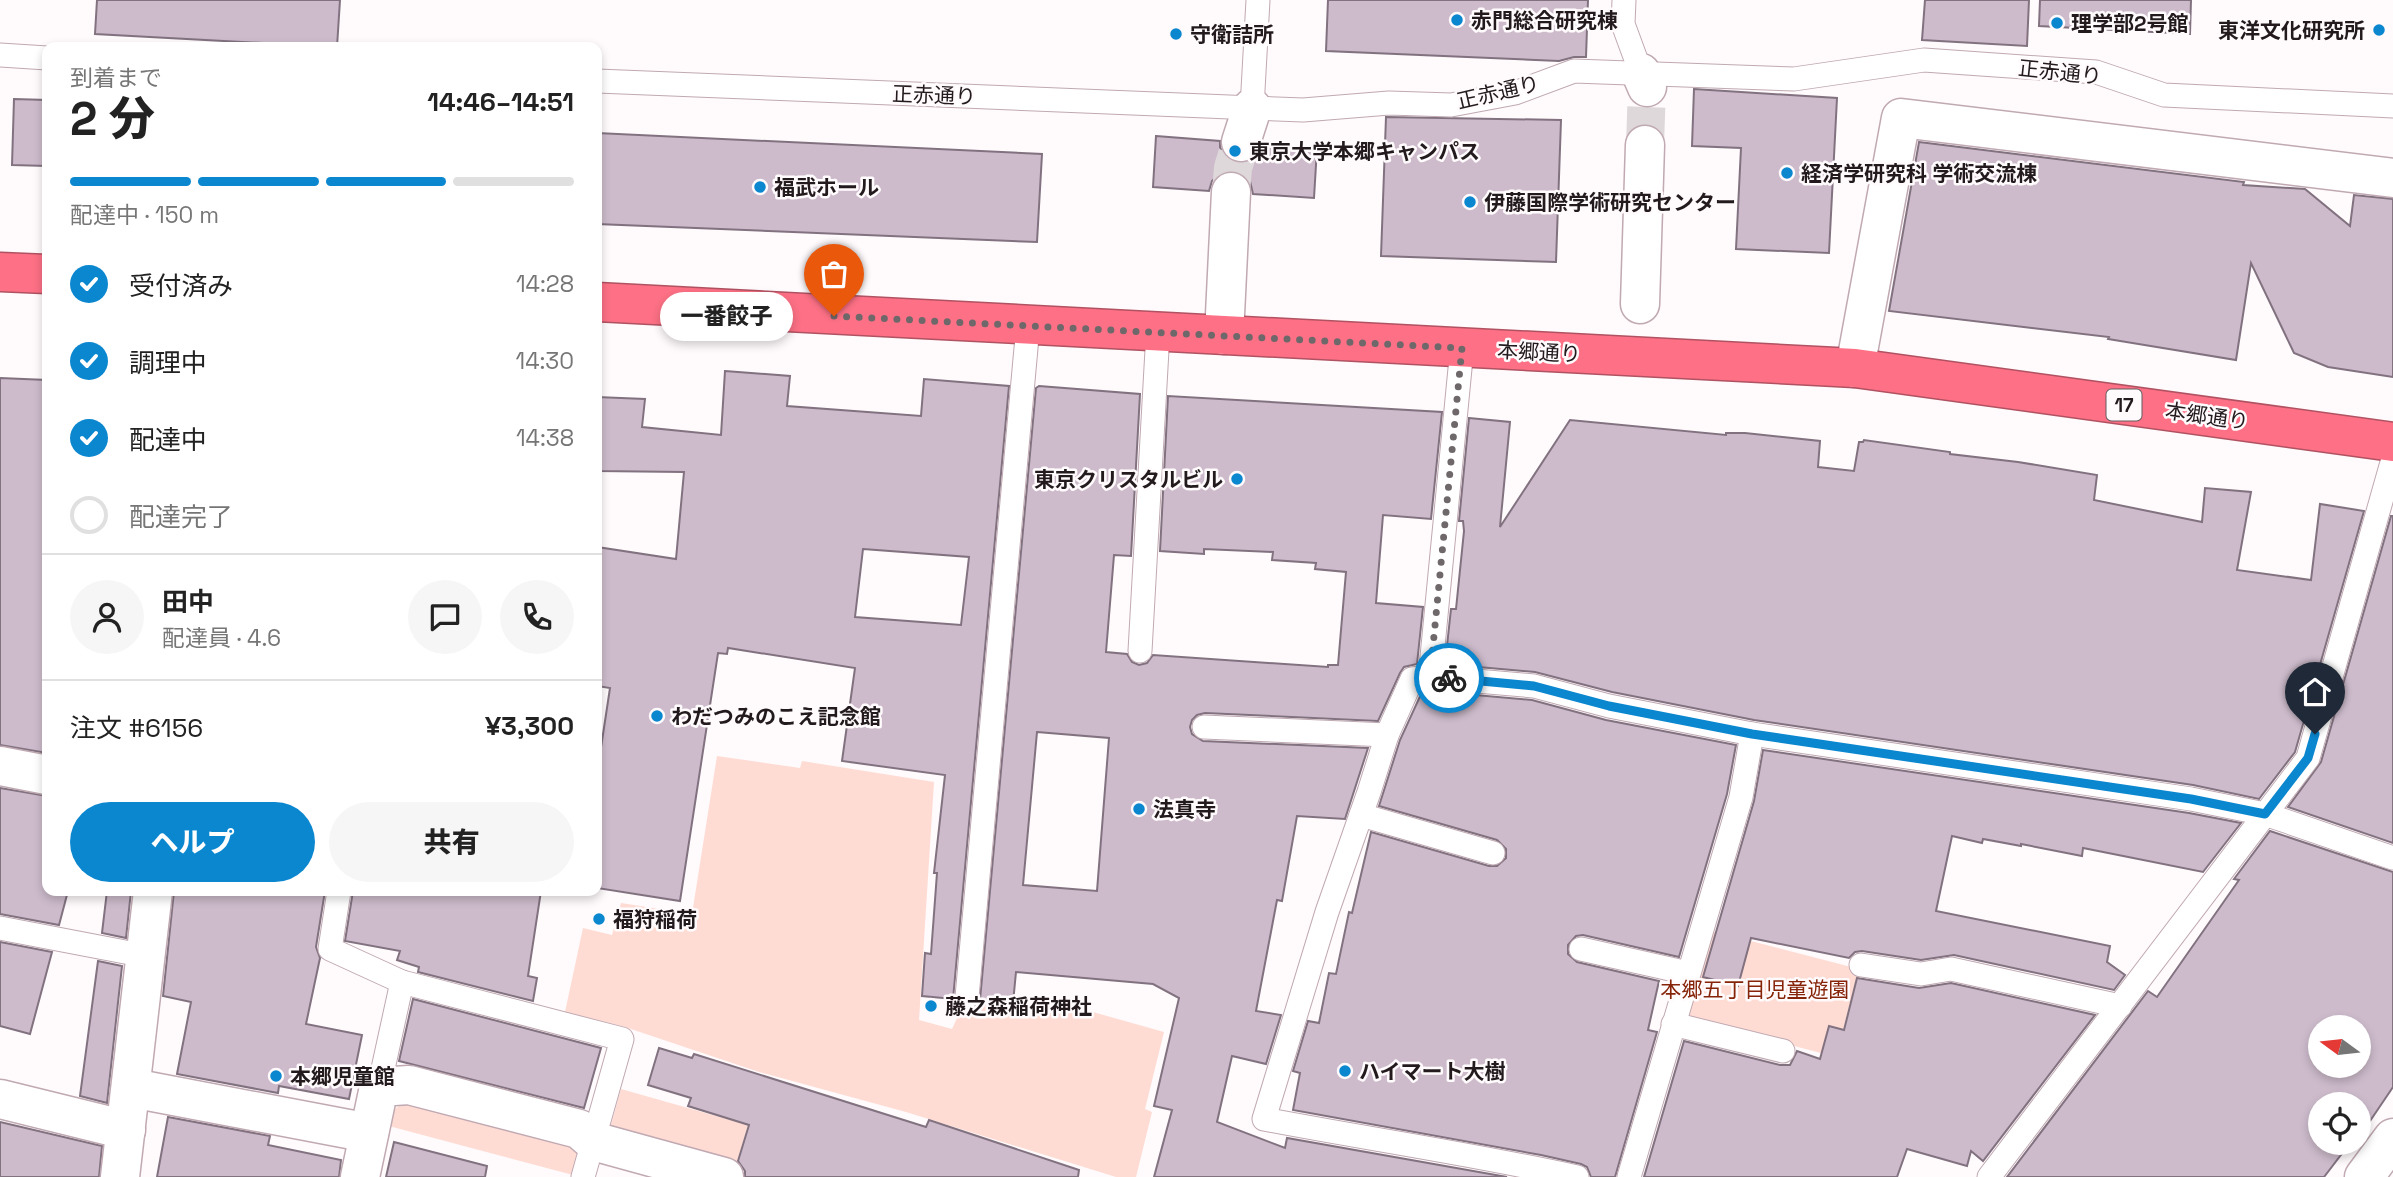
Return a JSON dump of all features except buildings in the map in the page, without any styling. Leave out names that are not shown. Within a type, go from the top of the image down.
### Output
[{"type":"highway","points":[[0,272],[42,274]]},
{"type":"highway","name":"本郷通り","points":[[602,302],[1855,368],[2393,442]]},
{"type":"street","points":[[1855,368],[1901,118],[2393,178]]},
{"type":"street","points":[[1640,304],[1645,145]]},
{"type":"street","points":[[1224,335],[1231,192]]},
{"type":"street","points":[[0,766],[42,774]]},
{"type":"street","points":[[120,1177],[152,896]]},
{"type":"street","points":[[360,1177],[379,1087],[409,1085],[579,1129],[588,1159],[724,1177]]},
{"type":"street","points":[[132,1088],[369,1133]]},
{"type":"street","points":[[0,1099],[126,1130]]},
{"type":"street","points":[[2364,1177],[2393,1138]]},
{"type":"lane","points":[[1247,125],[1258,0]]},
{"type":"lane","points":[[1624,0],[1623,24],[1644,80]]},
{"type":"lane","points":[[0,55],[42,58]]},
{"type":"lane","name":"正赤通り","points":[[602,81],[1247,125],[1303,110],[1389,103],[1451,105],[1515,93],[1574,71],[1644,80],[1794,79],[1924,60],[2096,72],[2164,95],[2393,106]]},
{"type":"lane","points":[[967,997],[1028,326]]},
{"type":"lane","points":[[1140,651],[1158,332]]},
{"type":"lane","points":[[1430,677],[1462,348]]},
{"type":"lane","points":[[1989,1177],[2308,758],[2393,459]]},
{"type":"lane","points":[[1577,1177],[1500,1160],[1264,1119],[1327,912],[1387,735],[1412,679],[1430,677],[1534,686],[1609,706],[1752,734],[2191,799],[2265,814],[2393,858]]},
{"type":"lane","points":[[1204,727],[1387,735]]},
{"type":"lane","points":[[1629,1177],[1741,797],[1752,734]]},
{"type":"lane","points":[[1361,815],[1493,853]]},
{"type":"lane","points":[[338,896],[330,949],[402,982],[622,1039],[588,1159]]},
{"type":"lane","points":[[0,928],[146,956]]},
{"type":"lane","points":[[1581,949],[1688,973]]},
{"type":"lane","points":[[1861,965],[1921,974],[1951,969],[2120,1006]]},
{"type":"lane","points":[[379,1087],[402,982]]},
{"type":"lane","points":[[1673,1024],[1783,1051]]},
{"type":"green space","points":[[717,756],[800,768],[802,761],[934,782],[919,1020],[952,1029],[963,1005],[980,1003],[1016,1015],[1075,1007],[1164,1032],[1145,1109],[1152,1112],[1136,1177],[1116,1177],[906,1112],[759,1072],[625,1027],[565,1012],[583,928],[612,935],[621,903],[692,914]]},
{"type":"green space","name":"本郷五丁目児童遊園","points":[[1704,929],[1859,969],[1836,1057],[1681,1016]]},
{"type":"green space","points":[[621,1089],[748,1125],[736,1165],[610,1128]]},
{"type":"green space","points":[[414,1097],[573,1140],[579,1152],[573,1175],[385,1125],[388,1113]]},
{"type":"tunnel","points":[[1645,145],[1647,87]]},
{"type":"tunnel","points":[[1231,192],[1233,168],[1241,142]]},
{"type":"way so far","points":[[834,316],[1462,348],[1430,677],[1449,678]]},
{"type":"place","name":"赤門総合研究棟","points":[[1457,20]]},
{"type":"place","name":"理学部2号館","points":[[2057,23]]},
{"type":"place","name":"東洋文化研究所","points":[[2379,30]]},
{"type":"place","name":"守衛詰所","points":[[1176,34]]},
{"type":"place","name":"東京大学本郷キャンパス","points":[[1235,151]]},
{"type":"place","name":"経済学研究科 学術交流棟","points":[[1787,173]]},
{"type":"place","name":"福武ホール","points":[[760,187]]},
{"type":"place","name":"伊藤国際学術研究センター","points":[[1470,202]]},
{"type":"place","name":"一番餃子","points":[[834,316]]},
{"type":"place","name":"東京クリスタルビル","points":[[1237,479]]},
{"type":"place","name":"わだつみのこえ記念館","points":[[657,716]]},
{"type":"place","name":"法真寺","points":[[1139,809]]},
{"type":"place","name":"福狩稲荷","points":[[599,919]]},
{"type":"place","name":"藤之森稲荷神社","points":[[931,1006]]},
{"type":"place","name":"ハイマート大樹","points":[[1345,1071]]},
{"type":"place","name":"本郷児童館","points":[[276,1076]]},
{"type":"route","points":[[1449,678],[1534,686],[1609,706],[1752,734],[2191,799],[2265,814],[2308,758],[2315,734]]}]
